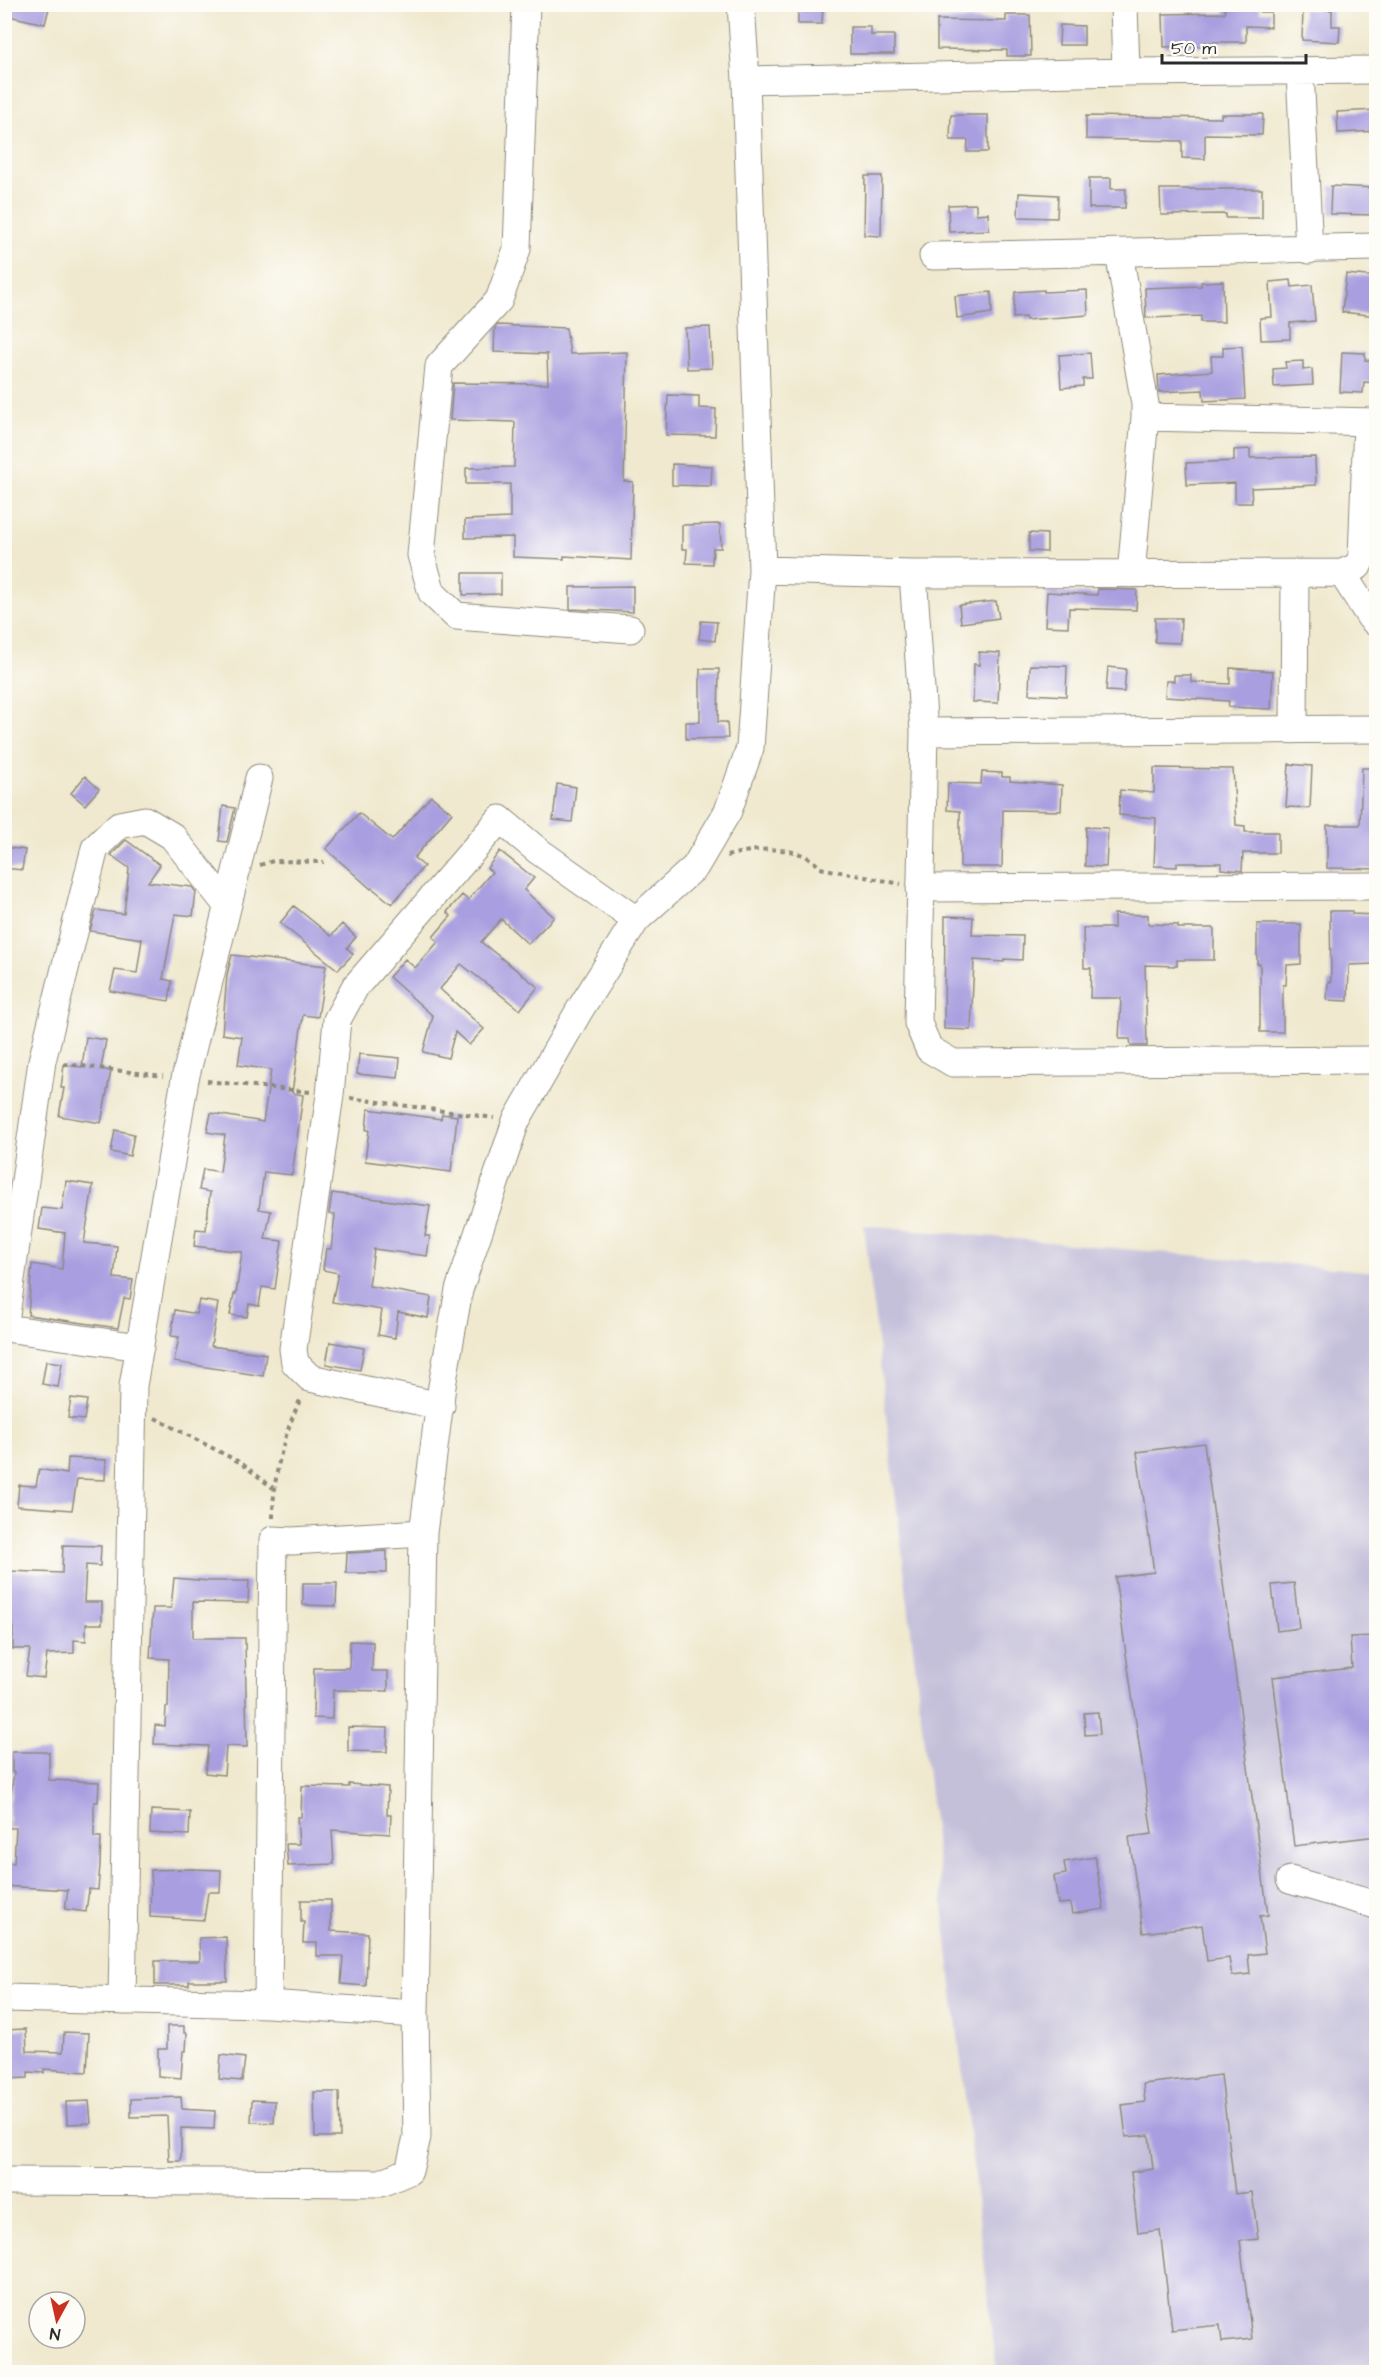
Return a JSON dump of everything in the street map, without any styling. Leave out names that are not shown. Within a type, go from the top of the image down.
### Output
[{"type":"street","points":[[526,4],[517,249],[499,300],[440,366],[422,555],[432,593],[456,616],[630,629]]},
{"type":"street","points":[[4,2181],[381,2183],[409,2171],[417,2137],[415,2014],[423,1533],[442,1386],[459,1290],[516,1121],[579,1011],[636,920],[695,867],[728,811],[750,748],[762,570],[746,80],[741,4]]},
{"type":"street","points":[[1124,4],[1126,72]]},
{"type":"street","points":[[746,80],[1126,72],[1377,70]]},
{"type":"street","points":[[1300,72],[1309,250]]},
{"type":"street","points":[[933,256],[1377,248]]},
{"type":"street","points":[[1119,253],[1145,404],[1131,574]]},
{"type":"street","points":[[762,570],[913,574],[1342,573],[1358,566],[1362,557],[1372,423],[1145,417]]},
{"type":"street","points":[[1294,730],[1295,573]]},
{"type":"street","points":[[1342,573],[1370,617],[1377,623]]},
{"type":"street","points":[[913,574],[924,732],[918,1023],[929,1049],[953,1063],[1377,1060]]},
{"type":"street","points":[[924,732],[1377,729]]},
{"type":"street","points":[[122,2001],[133,1386],[185,1079],[226,904],[259,778]]},
{"type":"street","points":[[441,1406],[309,1378],[295,1363],[293,1349],[330,1095],[337,1020],[355,987],[500,819],[537,850],[636,920]]},
{"type":"street","points":[[140,1347],[5,1328],[42,1061],[94,848],[119,825],[146,820],[172,836],[226,904]]},
{"type":"street","points":[[920,888],[1377,886]]},
{"type":"street","points":[[268,2004],[273,1540],[423,1533]]},
{"type":"street","points":[[1290,1880],[1377,1905]]},
{"type":"street","points":[[4,1998],[268,2004],[415,2014]]},
{"type":"path","points":[[695,867],[740,852],[783,850],[813,859],[820,868],[920,888]]},
{"type":"path","points":[[253,867],[273,861],[324,862]]},
{"type":"path","points":[[42,1061],[330,1095],[516,1121]]},
{"type":"path","points":[[273,1540],[273,1488],[289,1425],[309,1378]]},
{"type":"path","points":[[133,1407],[241,1463],[273,1488]]},
{"type":"shaded area","points":[[864,1225],[1376,1272],[1376,2372],[997,2372]]},
{"type":"building","points":[[4,4],[50,4],[45,24],[4,15]]},
{"type":"building","points":[[798,4],[823,4],[822,24],[798,24]]},
{"type":"building","points":[[1225,4],[1260,4],[1260,12],[1271,12],[1271,27],[1246,26],[1246,42],[1203,42],[1203,46],[1164,47],[1163,14],[1225,13]]},
{"type":"building","points":[[1303,9],[1332,10],[1332,26],[1340,26],[1339,42],[1302,40]]},
{"type":"building","points":[[1006,15],[1030,15],[1031,56],[1007,56],[1007,50],[937,49],[937,20],[1006,21]]},
{"type":"building","points":[[1060,25],[1084,26],[1084,45],[1059,45]]},
{"type":"building","points":[[850,27],[871,27],[871,35],[894,35],[894,54],[850,54]]},
{"type":"building","points":[[1377,110],[1377,131],[1338,133],[1337,112]]},
{"type":"building","points":[[1221,114],[1263,114],[1262,135],[1205,134],[1205,159],[1182,158],[1182,141],[1086,139],[1086,116],[1221,118]]},
{"type":"building","points":[[951,115],[988,115],[988,152],[967,152],[968,140],[950,140]]},
{"type":"building","points":[[865,176],[882,176],[881,236],[864,235]]},
{"type":"building","points":[[1089,178],[1111,178],[1111,189],[1126,189],[1125,208],[1089,208]]},
{"type":"building","points":[[1331,186],[1377,188],[1377,215],[1330,214]]},
{"type":"building","points":[[1160,189],[1262,189],[1262,218],[1226,218],[1226,214],[1161,215]]},
{"type":"building","points":[[1019,193],[1058,195],[1057,218],[1018,217]]},
{"type":"building","points":[[976,204],[976,214],[988,213],[989,230],[949,232],[948,205]]},
{"type":"building","points":[[1346,274],[1377,277],[1377,316],[1342,312]]},
{"type":"building","points":[[1291,280],[1292,287],[1312,285],[1315,321],[1290,323],[1290,339],[1261,340],[1260,318],[1272,317],[1270,282]]},
{"type":"building","points":[[1223,281],[1224,322],[1201,322],[1201,316],[1146,318],[1145,288],[1201,286],[1201,282]]},
{"type":"building","points":[[1044,290],[1044,292],[1087,290],[1088,315],[1026,320],[1025,317],[1013,318],[1015,292]]},
{"type":"building","points":[[991,292],[992,313],[957,318],[955,296]]},
{"type":"building","points":[[497,325],[566,328],[570,354],[627,352],[624,481],[633,482],[631,560],[564,556],[564,559],[513,557],[513,537],[465,538],[465,520],[510,518],[510,484],[466,484],[466,468],[514,467],[515,422],[450,420],[453,383],[548,384],[547,354],[494,352]]},
{"type":"building","points":[[710,327],[712,368],[687,369],[685,328]]},
{"type":"building","points":[[1242,346],[1245,399],[1204,401],[1203,390],[1159,392],[1158,375],[1212,371],[1211,356],[1223,356],[1223,347]]},
{"type":"building","points":[[1342,352],[1365,353],[1365,360],[1373,361],[1373,367],[1377,367],[1377,383],[1364,382],[1363,393],[1340,392]]},
{"type":"building","points":[[1090,353],[1092,379],[1083,379],[1083,386],[1061,388],[1059,355]]},
{"type":"building","points":[[1303,361],[1303,370],[1312,369],[1313,385],[1274,387],[1273,369],[1286,368],[1285,362]]},
{"type":"building","points":[[668,395],[699,396],[699,408],[716,409],[715,436],[666,435]]},
{"type":"building","points":[[1250,449],[1250,458],[1315,457],[1316,485],[1251,488],[1252,503],[1235,503],[1235,483],[1187,485],[1186,463],[1234,461],[1234,450]]},
{"type":"building","points":[[672,464],[712,466],[711,486],[672,485]]},
{"type":"building","points":[[720,524],[721,548],[713,548],[712,564],[686,563],[687,549],[682,549],[682,525]]},
{"type":"building","points":[[1029,533],[1047,534],[1047,552],[1029,551]]},
{"type":"building","points":[[463,573],[501,573],[501,594],[463,595]]},
{"type":"building","points":[[633,586],[633,612],[570,609],[570,587]]},
{"type":"building","points":[[1098,589],[1137,590],[1136,610],[1069,608],[1068,627],[1045,626],[1047,592],[1097,595]]},
{"type":"building","points":[[996,601],[999,618],[961,623],[959,605]]},
{"type":"building","points":[[1155,618],[1181,618],[1180,643],[1155,642]]},
{"type":"building","points":[[701,621],[717,622],[715,641],[699,639]]},
{"type":"building","points":[[979,652],[1000,653],[998,703],[973,702],[974,664],[979,665]]},
{"type":"building","points":[[1030,665],[1067,666],[1066,696],[1029,694]]},
{"type":"building","points":[[1108,667],[1126,669],[1124,692],[1106,691]]},
{"type":"building","points":[[1230,668],[1273,671],[1271,709],[1228,707],[1229,701],[1165,697],[1166,681],[1174,681],[1174,675],[1191,675],[1191,682],[1230,684]]},
{"type":"building","points":[[700,669],[719,669],[718,722],[727,722],[728,738],[686,739],[686,722],[700,722]]},
{"type":"building","points":[[1289,764],[1312,766],[1310,808],[1286,807]]},
{"type":"building","points":[[1154,768],[1233,769],[1236,825],[1245,826],[1245,832],[1278,832],[1278,853],[1243,853],[1242,871],[1221,869],[1221,863],[1177,863],[1177,867],[1154,866],[1156,818],[1119,815],[1120,790],[1154,793]]},
{"type":"building","points":[[1362,768],[1377,768],[1377,869],[1327,868],[1327,825],[1360,825]]},
{"type":"building","points":[[982,772],[1002,773],[1002,777],[1010,777],[1010,781],[1062,785],[1061,811],[1003,810],[1002,867],[960,867],[960,811],[947,810],[948,783],[981,784]]},
{"type":"building","points":[[85,776],[99,789],[85,805],[71,793]]},
{"type":"building","points":[[557,784],[576,787],[572,822],[553,820]]},
{"type":"building","points":[[431,796],[452,813],[414,858],[424,866],[392,904],[371,889],[326,849],[359,813],[392,840]]},
{"type":"building","points":[[223,806],[235,808],[227,842],[219,841]]},
{"type":"building","points":[[1086,827],[1108,828],[1106,867],[1085,866]]},
{"type":"building","points":[[126,840],[160,865],[148,882],[192,887],[196,892],[193,916],[175,914],[163,979],[172,981],[169,1001],[110,991],[115,970],[137,973],[142,939],[90,931],[96,910],[124,914],[129,868],[111,855]]},
{"type":"building","points":[[4,847],[25,850],[22,870],[4,868]]},
{"type":"building","points":[[500,851],[534,878],[524,890],[554,917],[528,944],[501,919],[481,942],[538,987],[520,1010],[461,964],[440,989],[484,1029],[469,1045],[455,1032],[448,1058],[423,1052],[433,1016],[389,977],[405,959],[415,968],[438,942],[433,937],[451,916],[447,912],[462,895],[468,900],[492,872],[487,868]]},
{"type":"building","points":[[294,906],[331,936],[342,924],[356,937],[347,948],[353,954],[338,970],[280,923]]},
{"type":"building","points":[[1330,911],[1352,911],[1352,914],[1377,915],[1377,964],[1349,965],[1348,1001],[1327,1000],[1328,982],[1331,982]]},
{"type":"building","points":[[1114,914],[1148,915],[1148,924],[1178,925],[1178,928],[1214,928],[1214,960],[1177,960],[1177,966],[1145,965],[1147,1046],[1131,1046],[1130,1039],[1119,1039],[1121,998],[1090,998],[1091,968],[1084,968],[1083,928],[1114,928]]},
{"type":"building","points":[[945,916],[973,917],[972,935],[1023,936],[1022,960],[1004,959],[1004,962],[974,960],[971,1030],[944,1029]]},
{"type":"building","points":[[1257,924],[1301,924],[1301,964],[1287,965],[1286,985],[1283,985],[1283,1032],[1260,1032],[1260,964],[1257,964]]},
{"type":"building","points":[[232,955],[326,966],[318,1017],[303,1015],[292,1093],[303,1095],[292,1175],[264,1172],[259,1209],[271,1211],[265,1239],[282,1241],[275,1289],[262,1287],[259,1306],[249,1304],[247,1317],[230,1315],[234,1294],[236,1294],[242,1252],[194,1246],[196,1229],[206,1230],[210,1192],[199,1190],[203,1169],[220,1172],[225,1135],[207,1132],[211,1113],[263,1122],[271,1070],[238,1065],[242,1037],[222,1034],[227,975]]},
{"type":"building","points":[[86,1037],[106,1040],[101,1069],[111,1071],[101,1123],[59,1116],[64,1088],[61,1088],[64,1065],[82,1067]]},
{"type":"building","points":[[359,1054],[400,1058],[398,1078],[357,1074]]},
{"type":"building","points":[[368,1109],[441,1119],[442,1114],[457,1116],[451,1172],[365,1161],[369,1130],[366,1130]]},
{"type":"building","points":[[115,1130],[134,1134],[130,1156],[111,1152]]},
{"type":"building","points":[[66,1181],[93,1185],[84,1243],[117,1246],[114,1278],[133,1280],[130,1299],[124,1298],[118,1328],[28,1315],[32,1264],[62,1269],[65,1233],[39,1229],[42,1208],[62,1210]]},
{"type":"building","points":[[332,1193],[430,1206],[425,1236],[430,1236],[427,1256],[374,1249],[369,1286],[431,1297],[428,1318],[398,1312],[395,1338],[378,1335],[382,1310],[332,1302],[338,1273],[323,1270],[326,1249],[331,1249],[335,1215],[329,1214]]},
{"type":"building","points":[[199,1300],[218,1303],[211,1346],[266,1354],[263,1376],[174,1362],[179,1337],[171,1336],[175,1310],[196,1314]]},
{"type":"building","points":[[330,1342],[364,1348],[360,1370],[326,1364]]},
{"type":"building","points":[[46,1361],[62,1363],[58,1387],[42,1384]]},
{"type":"building","points":[[71,1398],[87,1400],[84,1420],[68,1418]]},
{"type":"building","points":[[1204,1443],[1268,1915],[1260,1916],[1265,1953],[1248,1955],[1250,1974],[1232,1976],[1229,1958],[1207,1961],[1202,1925],[1143,1933],[1129,1837],[1152,1834],[1115,1577],[1154,1572],[1137,1452]]},
{"type":"building","points":[[68,1458],[106,1460],[105,1480],[77,1479],[72,1510],[17,1506],[19,1485],[36,1486],[39,1469],[67,1474]]},
{"type":"building","points":[[63,1545],[101,1546],[100,1566],[86,1565],[84,1602],[102,1602],[102,1624],[86,1624],[86,1641],[74,1640],[74,1653],[47,1654],[44,1678],[26,1676],[30,1649],[13,1649],[13,1624],[7,1624],[8,1571],[62,1573]]},
{"type":"building","points":[[387,1551],[387,1573],[346,1573],[347,1553]]},
{"type":"building","points":[[174,1578],[249,1581],[248,1603],[193,1602],[193,1638],[245,1638],[247,1747],[226,1746],[224,1775],[205,1773],[208,1746],[154,1744],[155,1725],[165,1726],[166,1707],[168,1707],[169,1659],[150,1658],[153,1608],[171,1608]]},
{"type":"building","points":[[303,1583],[337,1583],[336,1606],[303,1605]]},
{"type":"building","points":[[1294,1583],[1299,1628],[1277,1631],[1272,1585]]},
{"type":"building","points":[[1377,1636],[1377,1836],[1294,1846],[1273,1677],[1352,1668],[1350,1637]]},
{"type":"building","points":[[350,1641],[373,1642],[372,1671],[388,1671],[388,1691],[333,1690],[332,1719],[313,1718],[314,1668],[349,1668]]},
{"type":"building","points":[[1098,1712],[1100,1734],[1085,1735],[1084,1713]]},
{"type":"building","points":[[348,1727],[388,1728],[387,1752],[348,1751]]},
{"type":"building","points":[[12,1752],[49,1752],[49,1780],[99,1782],[98,1802],[94,1802],[94,1837],[101,1837],[98,1890],[89,1889],[86,1912],[65,1909],[68,1890],[4,1886],[4,1863],[14,1863],[16,1828],[9,1828],[14,1772],[12,1772]]},
{"type":"building","points":[[349,1784],[388,1787],[387,1815],[391,1815],[390,1834],[332,1830],[334,1864],[288,1866],[286,1844],[299,1844],[297,1817],[301,1817],[302,1786],[349,1787]]},
{"type":"building","points":[[151,1810],[190,1812],[189,1835],[150,1833]]},
{"type":"building","points":[[1095,1857],[1104,1909],[1072,1914],[1070,1903],[1058,1904],[1054,1876],[1066,1874],[1064,1862]]},
{"type":"building","points":[[151,1870],[221,1870],[220,1892],[208,1892],[204,1920],[150,1917]]},
{"type":"building","points":[[301,1900],[331,1900],[331,1931],[368,1933],[366,1986],[341,1984],[343,1956],[317,1956],[317,1943],[303,1943],[304,1922],[301,1922]]},
{"type":"building","points":[[226,1937],[227,1981],[189,1981],[189,1985],[155,1985],[155,1961],[200,1961],[199,1938]]},
{"type":"building","points":[[167,2026],[184,2026],[184,2033],[187,2033],[181,2078],[158,2076],[158,2049],[167,2049]]},
{"type":"building","points":[[26,2029],[27,2051],[63,2052],[64,2032],[89,2033],[87,2072],[44,2069],[44,2073],[28,2072],[28,2078],[4,2079],[4,2030]]},
{"type":"building","points":[[221,2055],[245,2058],[242,2081],[219,2079]]},
{"type":"building","points":[[1221,2075],[1235,2194],[1252,2192],[1258,2239],[1240,2241],[1252,2339],[1222,2342],[1220,2325],[1172,2330],[1160,2230],[1138,2233],[1131,2172],[1153,2169],[1149,2135],[1126,2137],[1122,2105],[1145,2102],[1143,2084]]},
{"type":"building","points":[[314,2092],[339,2092],[340,2137],[315,2137]]},
{"type":"building","points":[[181,2097],[182,2109],[215,2111],[214,2129],[181,2128],[181,2161],[169,2161],[167,2116],[131,2117],[131,2099]]},
{"type":"building","points":[[252,2100],[275,2101],[274,2123],[251,2122]]},
{"type":"building","points":[[89,2101],[91,2123],[67,2124],[66,2102]]}]
